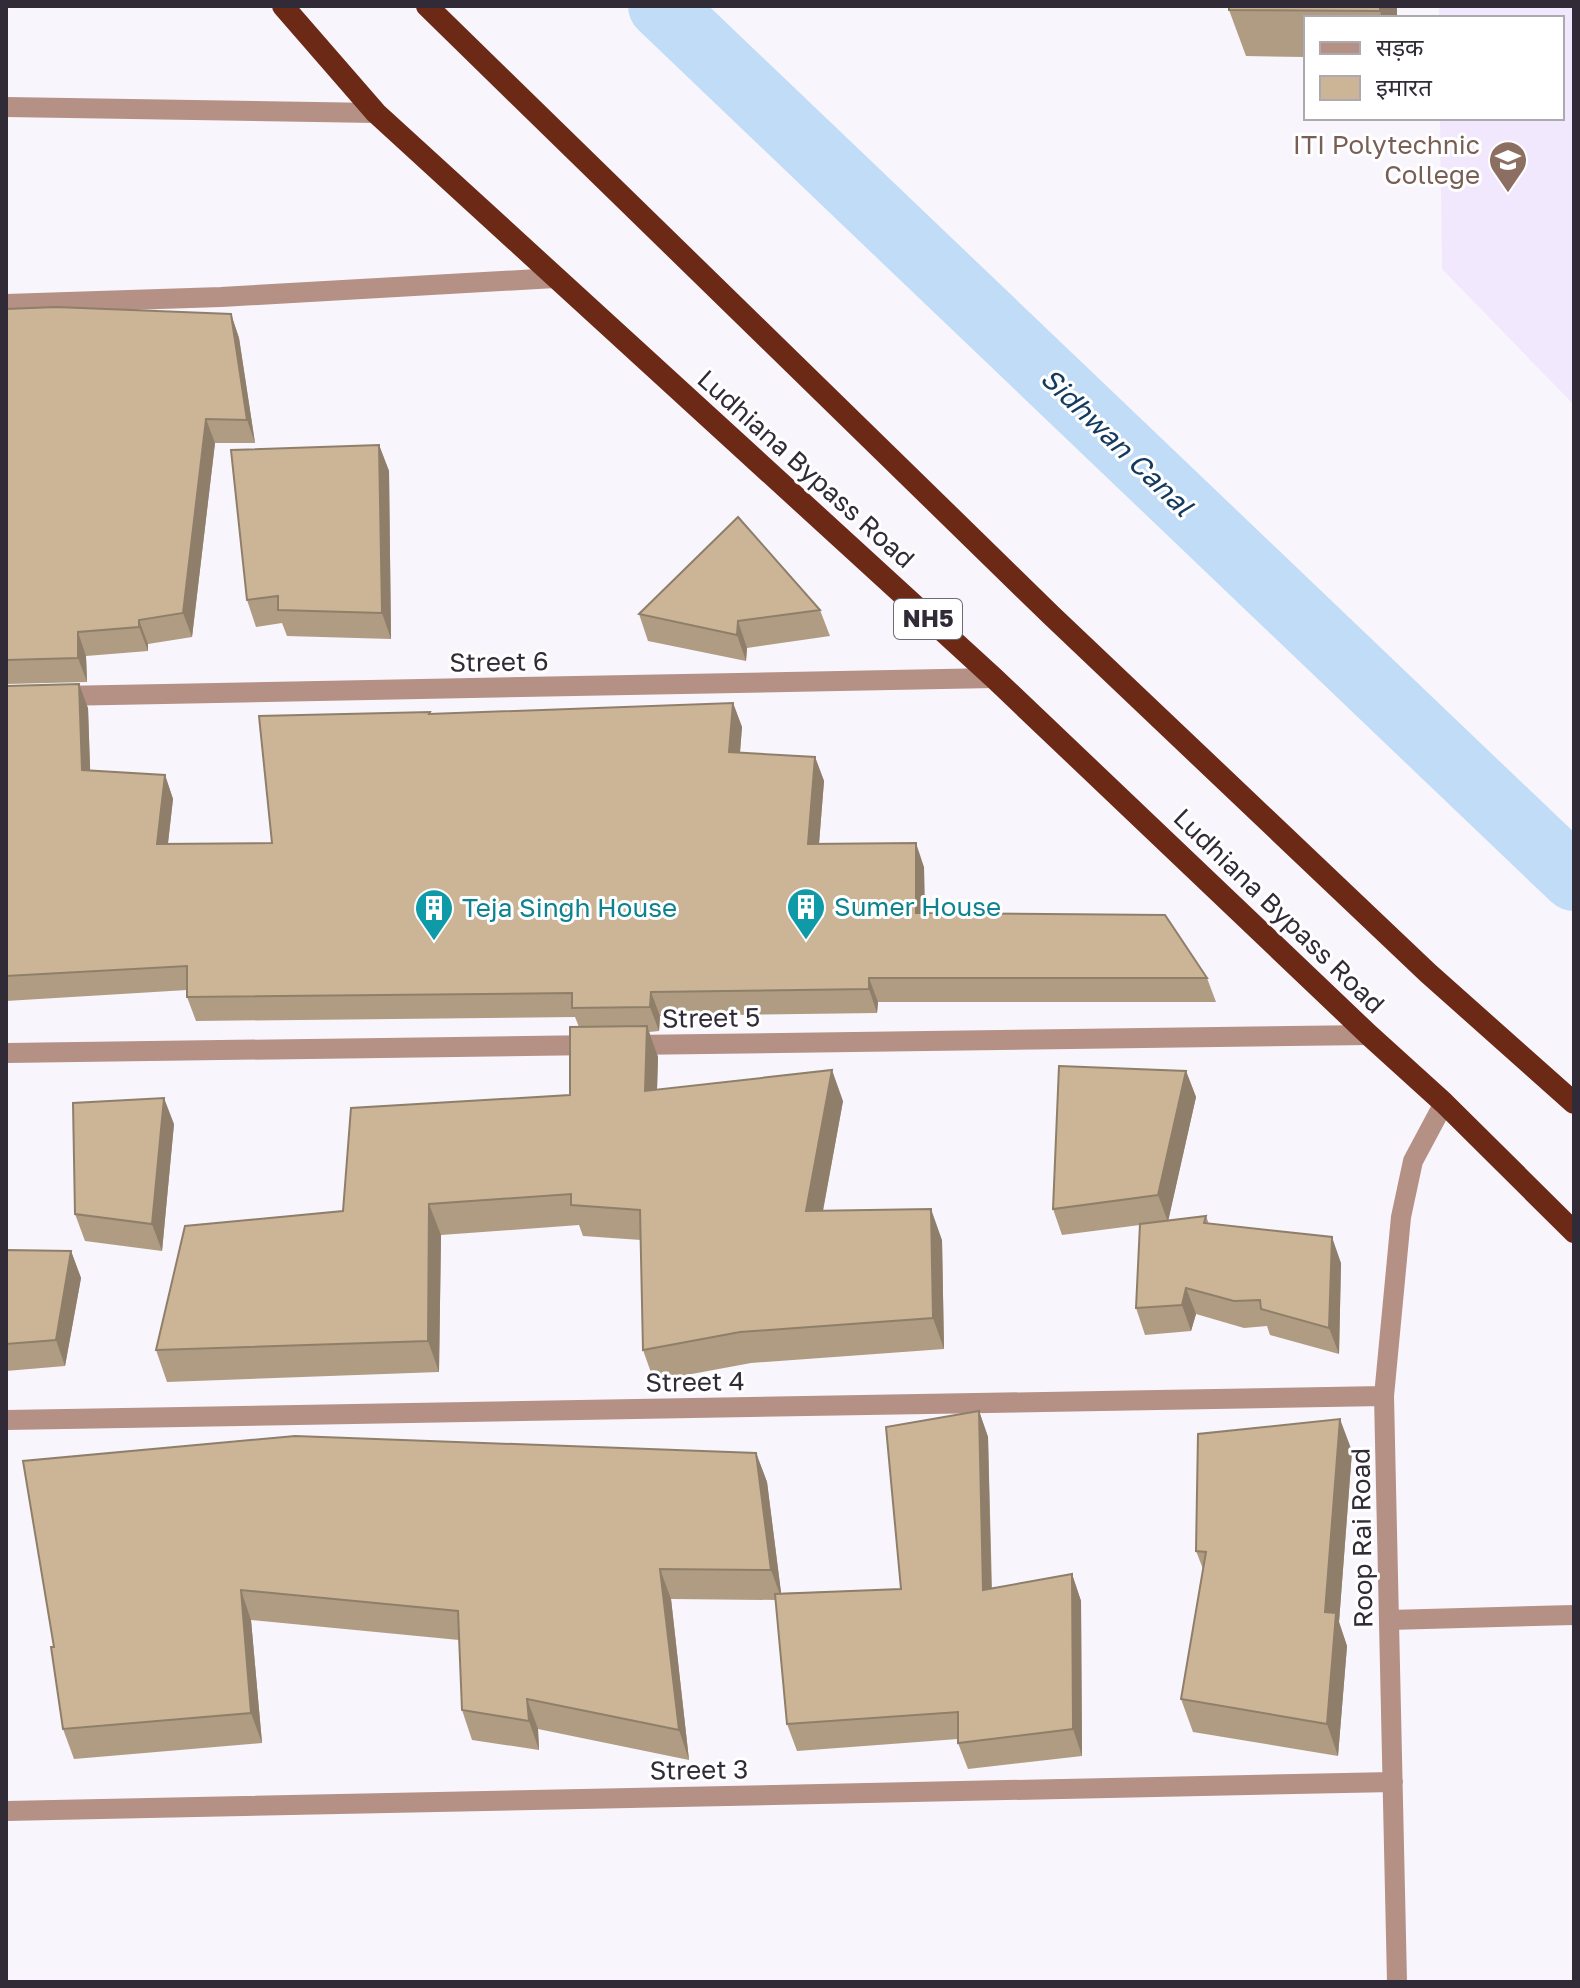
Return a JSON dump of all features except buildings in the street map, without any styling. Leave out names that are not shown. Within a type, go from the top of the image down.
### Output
[{"type":"highway","name":"Ludhiana Bypass Road","points":[[283,6],[376,113],[994,678],[1444,1103],[1574,1232]]},
{"type":"highway","points":[[427,6],[1051,615],[1428,973],[1574,1103]]},
{"type":"street","points":[[6,107],[376,113]]},
{"type":"street","points":[[6,304],[221,297],[555,278]]},
{"type":"street","name":"Street 6","points":[[6,697],[994,678]]},
{"type":"street","name":"Street 5","points":[[6,1053],[1369,1035]]},
{"type":"street","name":"Roop Rai Road","points":[[1397,1982],[1384,1396],[1401,1217],[1413,1161],[1444,1103]]},
{"type":"street","name":"Street 4","points":[[6,1420],[1384,1396]]},
{"type":"street","points":[[1389,1620],[1574,1615]]},
{"type":"street","name":"Street 3","points":[[6,1811],[1393,1782]]},
{"type":"shaded area","name":"ITI Polytechnic College","points":[[1439,6],[1574,6],[1574,405],[1442,269],[1440,120],[1564,120],[1564,16],[1439,16]]},
{"type":"waterway","name":"Sidhwan Canal","points":[[661,6],[1574,878]]},
{"type":"place","name":"ITI Polytechnic College","points":[[1508,194]]},
{"type":"place","name":"Sumer House","points":[[806,941]]},
{"type":"place","name":"Teja Singh House","points":[[434,942]]}]
